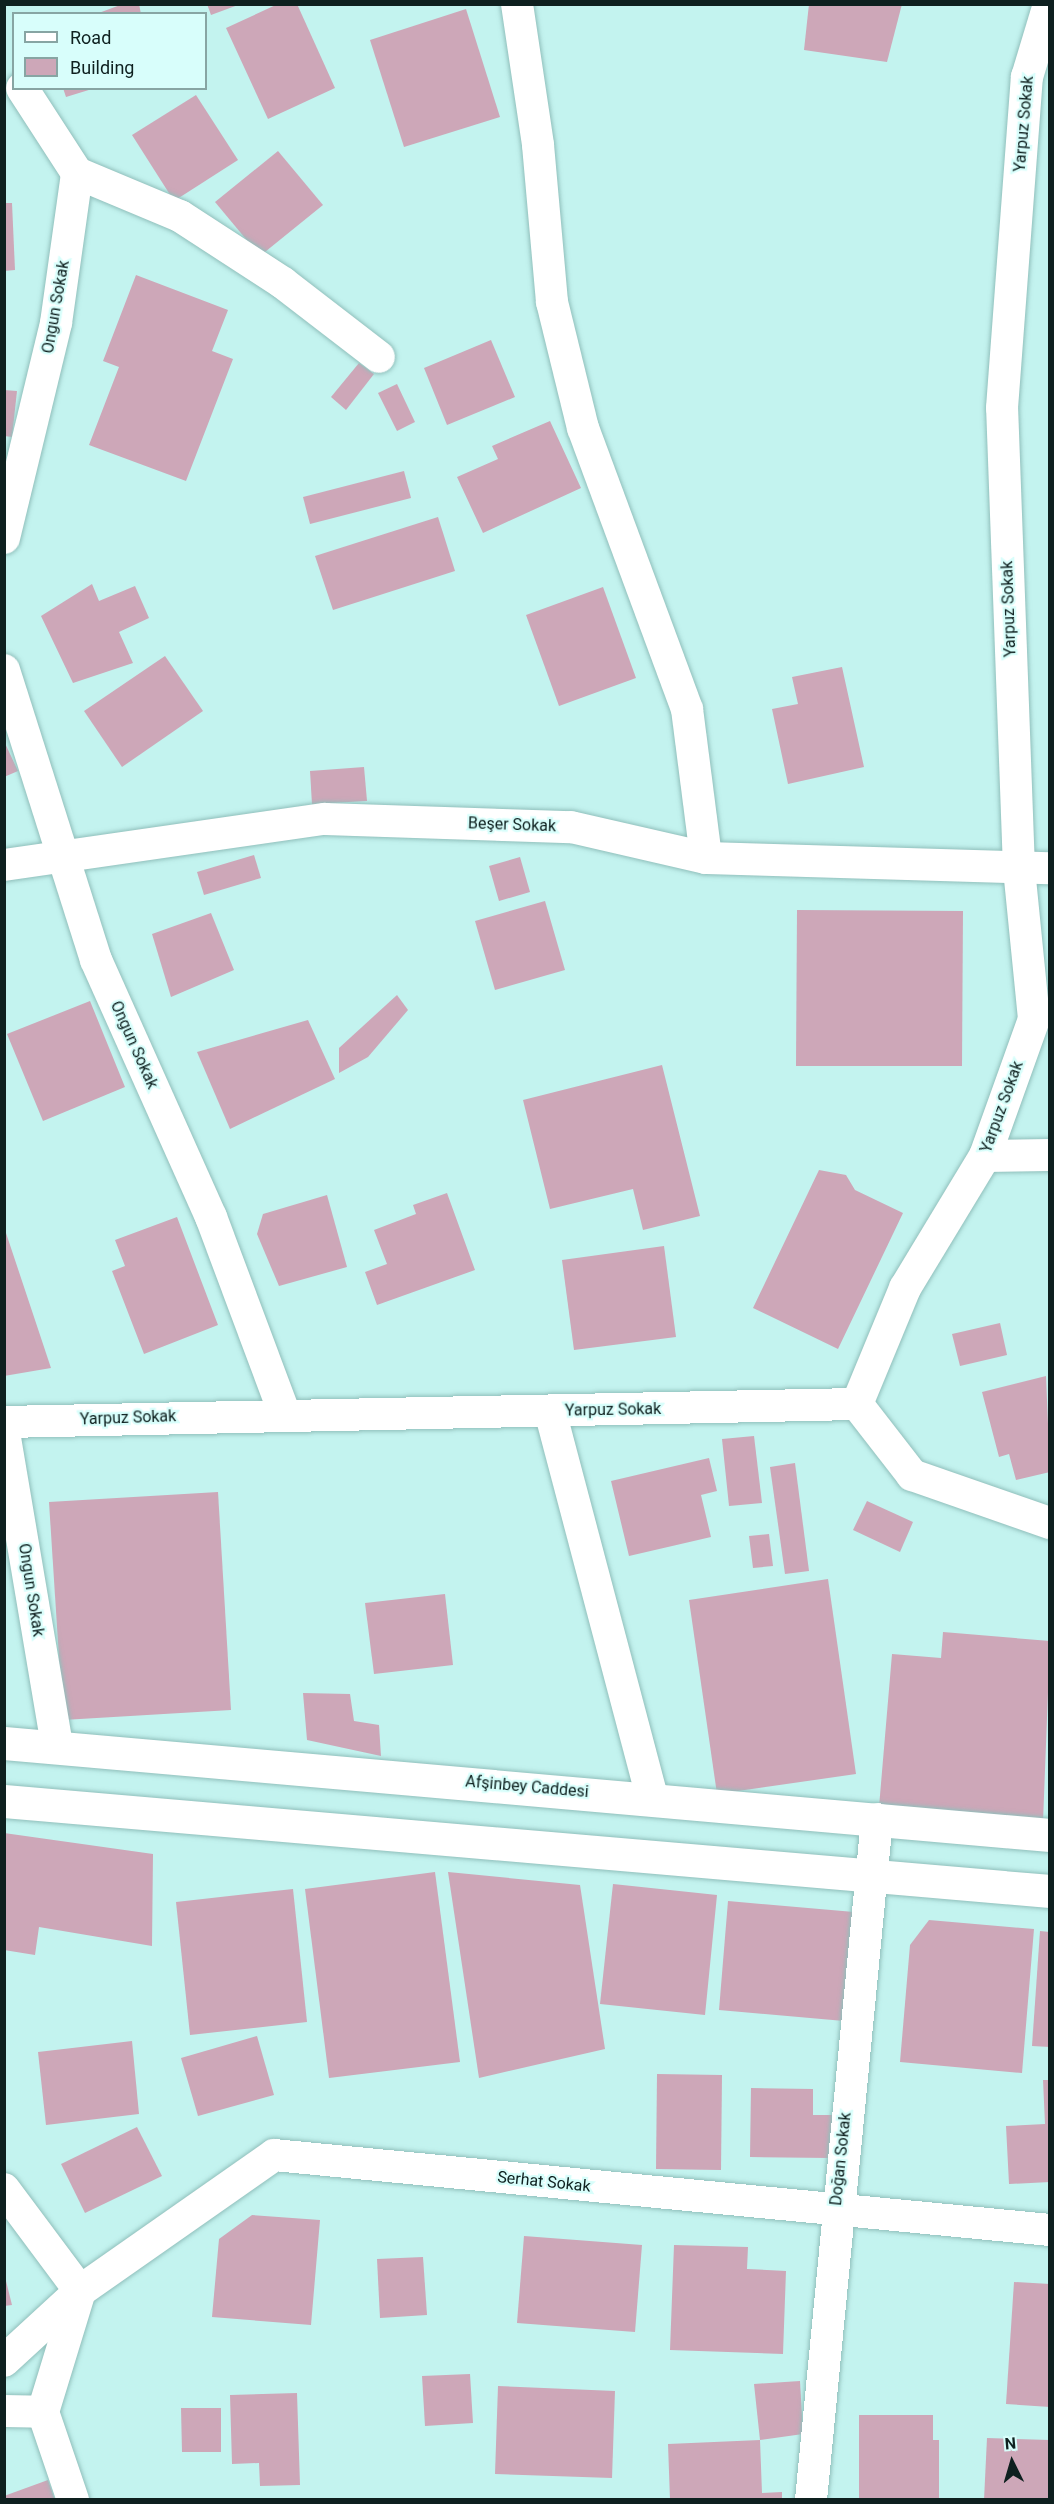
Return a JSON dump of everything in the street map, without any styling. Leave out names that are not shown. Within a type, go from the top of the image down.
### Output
[{"type":"main road","name":"Afşinbey Caddesi","points":[[4,1743],[652,1798],[1050,1835]]},
{"type":"main road","points":[[4,1801],[1050,1890]]},
{"type":"street","points":[[517,4],[538,145],[552,302],[583,428],[687,709],[706,858]]},
{"type":"street","name":"Yarpuz Sokak","points":[[4,1422],[284,1413],[550,1411],[857,1404],[904,1288],[985,1156],[1034,1019],[1019,869],[1002,408],[1027,77],[1049,4]]},
{"type":"street","points":[[23,90],[77,172],[180,216],[284,283],[379,357]]},
{"type":"street","name":"Ongun Sokak","points":[[4,538],[56,323],[77,172]]},
{"type":"street","name":"Ongun Sokak","points":[[4,670],[67,856],[96,960],[210,1217],[284,1413]]},
{"type":"street","name":"Beşer Sokak","points":[[4,865],[326,819],[571,827],[706,858],[1019,869],[1050,868]]},
{"type":"street","points":[[985,1156],[1050,1155]]},
{"type":"street","points":[[857,1404],[912,1475],[1050,1523]]},
{"type":"street","points":[[550,1411],[652,1798]]},
{"type":"street","name":"Ongun Sokak","points":[[4,1432],[57,1747]]},
{"type":"street","name":"Doğan Sokak","points":[[811,2499],[835,2212],[877,1819]]},
{"type":"street","name":"Serhat Sokak","points":[[4,2361],[80,2291],[274,2155],[835,2212],[1050,2230]]},
{"type":"street","points":[[4,2189],[80,2291],[43,2412],[73,2499]]},
{"type":"street","points":[[4,2411],[43,2412]]},
{"type":"building","points":[[123,4],[139,4],[141,12],[101,12]]},
{"type":"building","points":[[207,4],[238,4],[238,5],[211,15]]},
{"type":"building","points":[[278,4],[297,4],[335,88],[268,119],[226,28]]},
{"type":"building","points":[[809,4],[902,4],[887,62],[804,50]]},
{"type":"building","points":[[466,9],[500,117],[404,147],[370,40]]},
{"type":"building","points":[[64,90],[89,90],[66,97]]},
{"type":"building","points":[[196,95],[238,160],[174,201],[132,135]]},
{"type":"building","points":[[278,151],[323,205],[260,256],[215,202]]},
{"type":"building","points":[[4,203],[12,203],[15,270],[4,271]]},
{"type":"building","points":[[136,275],[228,310],[212,351],[233,359],[186,481],[89,445],[119,367],[103,361]]},
{"type":"building","points":[[491,340],[515,397],[447,425],[424,368]]},
{"type":"building","points":[[359,363],[374,374],[346,410],[331,397]]},
{"type":"building","points":[[397,384],[415,422],[397,431],[378,393]]},
{"type":"building","points":[[4,390],[17,391],[12,437],[4,436]]},
{"type":"building","points":[[550,421],[581,488],[483,533],[457,477],[498,459],[492,446]]},
{"type":"building","points":[[404,471],[411,498],[310,524],[303,497]]},
{"type":"building","points":[[438,517],[455,571],[333,610],[315,556]]},
{"type":"building","points":[[92,584],[99,601],[135,586],[149,618],[119,632],[133,663],[73,683],[41,616]]},
{"type":"building","points":[[603,587],[636,678],[559,706],[526,615]]},
{"type":"building","points":[[165,656],[203,711],[122,767],[84,711]]},
{"type":"building","points":[[842,667],[864,767],[788,784],[772,709],[798,704],[792,677]]},
{"type":"building","points":[[4,741],[18,771],[4,777]]},
{"type":"building","points":[[364,767],[367,801],[312,804],[310,771]]},
{"type":"building","points":[[254,855],[261,878],[204,895],[197,872]]},
{"type":"building","points":[[520,857],[530,892],[499,901],[489,866]]},
{"type":"building","points":[[545,901],[565,970],[495,990],[475,921]]},
{"type":"building","points":[[797,910],[963,911],[962,1066],[796,1066]]},
{"type":"building","points":[[211,913],[234,970],[171,997],[152,934]]},
{"type":"building","points":[[397,995],[408,1010],[368,1057],[339,1073],[339,1048]]},
{"type":"building","points":[[90,1001],[125,1087],[43,1121],[7,1034]]},
{"type":"building","points":[[308,1020],[335,1079],[230,1129],[197,1052]]},
{"type":"building","points":[[662,1065],[700,1216],[643,1230],[633,1189],[550,1209],[523,1100]]},
{"type":"building","points":[[819,1170],[846,1175],[855,1190],[903,1213],[838,1349],[753,1308]]},
{"type":"building","points":[[447,1193],[475,1270],[377,1305],[365,1272],[387,1264],[374,1230],[416,1214],[413,1205]]},
{"type":"building","points":[[327,1195],[347,1267],[279,1286],[257,1234],[263,1214]]},
{"type":"building","points":[[177,1217],[218,1325],[144,1354],[112,1271],[125,1266],[115,1240]]},
{"type":"building","points":[[4,1227],[51,1368],[4,1376]]},
{"type":"building","points":[[664,1246],[676,1337],[574,1350],[562,1260]]},
{"type":"building","points":[[1000,1323],[1007,1355],[960,1366],[952,1334]]},
{"type":"building","points":[[1046,1376],[1050,1472],[1016,1480],[1009,1454],[999,1457],[982,1392]]},
{"type":"building","points":[[754,1436],[762,1503],[729,1506],[722,1439]]},
{"type":"building","points":[[709,1458],[717,1491],[701,1495],[711,1537],[629,1556],[611,1481]]},
{"type":"building","points":[[795,1463],[809,1571],[785,1574],[770,1467]]},
{"type":"building","points":[[218,1492],[231,1710],[63,1720],[49,1502]]},
{"type":"building","points":[[867,1501],[913,1522],[900,1552],[853,1530]]},
{"type":"building","points":[[769,1534],[773,1566],[753,1568],[749,1536]]},
{"type":"building","points":[[828,1579],[856,1774],[717,1794],[689,1600]]},
{"type":"building","points":[[445,1594],[453,1665],[374,1674],[365,1603]]},
{"type":"building","points":[[943,1632],[1050,1641],[1043,1822],[879,1807],[892,1654],[941,1658]]},
{"type":"building","points":[[303,1693],[350,1694],[354,1721],[379,1725],[381,1756],[307,1740]]},
{"type":"building","points":[[4,1833],[153,1854],[152,1946],[39,1927],[35,1955],[4,1950]]},
{"type":"building","points":[[435,1872],[460,2062],[329,2078],[305,1889]]},
{"type":"building","points":[[448,1872],[580,1885],[605,2049],[479,2078]]},
{"type":"building","points":[[613,1884],[717,1895],[705,2015],[600,2004]]},
{"type":"building","points":[[293,1889],[307,2022],[190,2035],[176,1902]]},
{"type":"building","points":[[728,1901],[854,1912],[844,2021],[719,2010]]},
{"type":"building","points":[[929,1920],[1034,1929],[1022,2073],[900,2062],[910,1945]]},
{"type":"building","points":[[1040,1931],[1050,1932],[1050,2047],[1032,2046]]},
{"type":"building","points":[[257,2036],[274,2095],[198,2116],[181,2058]]},
{"type":"building","points":[[132,2041],[139,2114],[46,2125],[38,2052]]},
{"type":"building","points":[[657,2074],[722,2075],[721,2170],[656,2169]]},
{"type":"building","points":[[1043,2080],[1050,2080],[1050,2182],[1009,2184],[1006,2126],[1045,2124]]},
{"type":"building","points":[[751,2088],[813,2089],[813,2115],[832,2115],[831,2158],[750,2157]]},
{"type":"building","points":[[137,2127],[162,2176],[85,2213],[61,2164]]},
{"type":"building","points":[[252,2215],[320,2220],[311,2325],[212,2317],[219,2239]]},
{"type":"building","points":[[524,2236],[642,2245],[635,2332],[517,2323]]},
{"type":"building","points":[[674,2245],[748,2247],[747,2269],[786,2271],[783,2354],[670,2350]]},
{"type":"building","points":[[423,2257],[427,2315],[380,2318],[377,2259]]},
{"type":"building","points":[[4,2273],[12,2305],[4,2306]]},
{"type":"building","points":[[1014,2282],[1050,2284],[1050,2407],[1006,2404]]},
{"type":"building","points":[[470,2374],[473,2423],[425,2426],[422,2376]]},
{"type":"building","points":[[800,2381],[803,2434],[760,2440],[754,2384]]},
{"type":"building","points":[[498,2386],[615,2391],[612,2478],[495,2474]]},
{"type":"building","points":[[297,2393],[300,2485],[260,2486],[259,2463],[232,2464],[230,2395]]},
{"type":"building","points":[[181,2408],[221,2408],[221,2452],[182,2452]]},
{"type":"building","points":[[859,2415],[933,2415],[933,2440],[939,2440],[939,2500],[859,2500]]},
{"type":"building","points":[[987,2438],[1050,2440],[1050,2500],[984,2500]]},
{"type":"building","points":[[760,2440],[762,2493],[782,2492],[782,2500],[670,2500],[668,2444]]},
{"type":"building","points":[[48,2480],[55,2500],[4,2500],[4,2496]]}]
